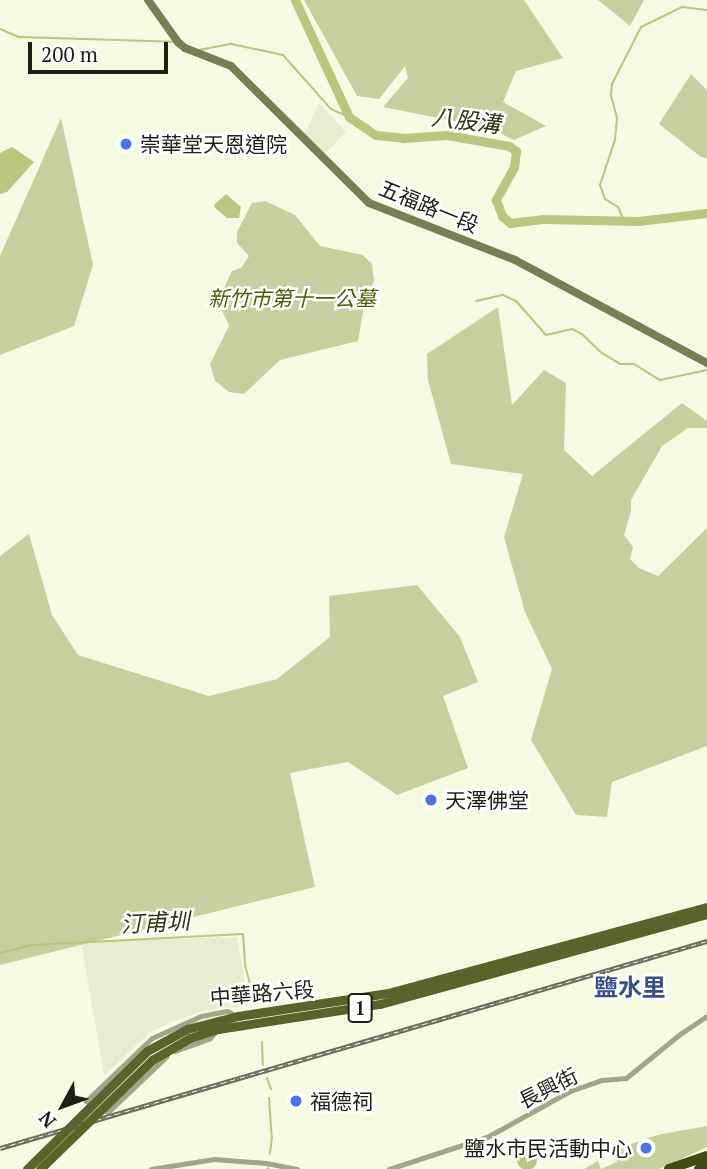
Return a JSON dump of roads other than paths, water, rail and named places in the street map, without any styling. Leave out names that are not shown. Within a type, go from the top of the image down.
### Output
[{"type":"highway","points":[[668,1169],[707,1155]]},
{"type":"highway","points":[[681,1169],[707,1155]]},
{"type":"highway","points":[[699,1169],[707,1165]]},
{"type":"main road","name":"五福路一段","points":[[148,0],[178,42],[186,48],[231,66],[369,203],[515,260],[707,363]]},
{"type":"main road","name":"中華路六段","points":[[238,1016],[388,993],[707,907]]},
{"type":"main road","name":"中華路六段","points":[[218,1028],[377,1005],[707,914]]},
{"type":"main road","name":"1","points":[[27,1169],[147,1051],[187,1029],[238,1016]]},
{"type":"main road","name":"1","points":[[40,1169],[152,1060],[190,1038],[218,1028]]},
{"type":"street","name":"中華路六段","points":[[218,1028],[210,1038],[164,1057],[108,1112],[86,1101],[134,1051],[168,1028],[214,1013],[227,1011],[238,1016]]},
{"type":"street","name":"長興街","points":[[390,1169],[487,1137],[570,1091],[602,1080],[626,1078],[680,1034],[707,1016]]},
{"type":"street","points":[[152,1169],[214,1159],[266,1163],[297,1169]]},
{"type":"waterway","name":"八股溝","points":[[295,0],[349,117],[376,135],[403,138],[447,135],[509,146],[516,151],[514,167],[496,200],[502,216],[510,223],[544,219],[638,221],[707,213]]},
{"type":"waterway","points":[[624,221],[618,207],[605,199],[600,185],[615,140],[617,118],[611,95],[612,84],[641,27],[682,7],[707,10]]},
{"type":"waterway","points":[[0,29],[19,37],[174,42]]},
{"type":"waterway","points":[[199,50],[231,44],[283,55],[331,109],[349,117]]},
{"type":"waterway","points":[[476,301],[503,295],[516,301],[546,335],[572,329],[620,364],[634,364],[660,380],[707,370]]},
{"type":"waterway","name":"汀甫圳","points":[[0,953],[33,945],[243,934],[245,965],[255,1003]]},
{"type":"waterway","name":"汀甫圳","points":[[262,1042],[263,1065]]},
{"type":"waterway","name":"汀甫圳","points":[[267,1078],[271,1089]]},
{"type":"waterway","name":"汀甫圳","points":[[269,1098],[272,1137],[270,1154]]},
{"type":"railway","points":[[0,1148],[707,941]]},
{"type":"place","name":"崇華堂天恩道院","points":[[126,144]]},
{"type":"place","name":"天澤佛堂","points":[[431,800]]},
{"type":"place","name":"福德祠","points":[[296,1101]]},
{"type":"place","name":"鹽水市民活動中心","points":[[646,1148]]},
{"type":"district","name":"鹽水里","points":[[630,988]]},
{"type":"park label","name":"新竹市第十一公墓","points":[[292,298]]}]
